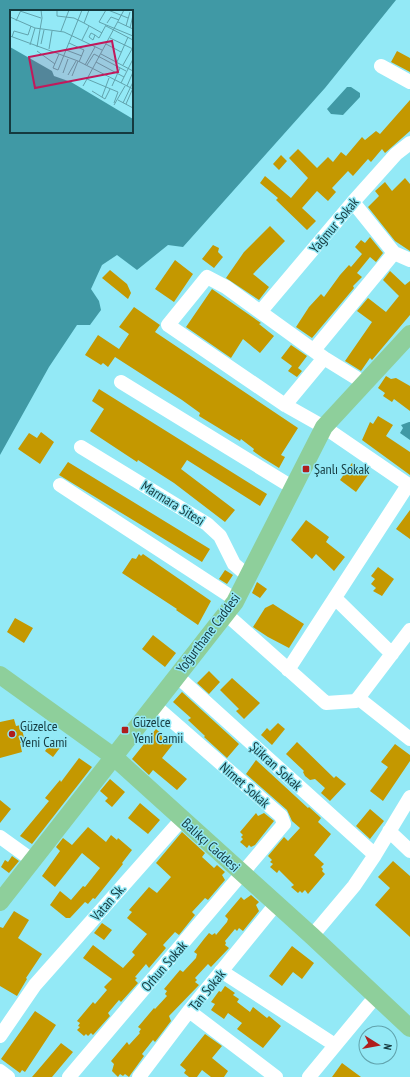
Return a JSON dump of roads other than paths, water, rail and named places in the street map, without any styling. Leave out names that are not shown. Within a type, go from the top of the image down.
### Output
[{"type":"main road","name":"Yoğurthane Caddesi","points":[[0,902],[232,605],[324,427],[366,384],[410,334]]},
{"type":"main road","name":"Balıkçı Caddesi","points":[[0,676],[114,758],[312,936],[410,1028]]},
{"type":"street","points":[[381,66],[410,82]]},
{"type":"street","name":"Yağmur Sokak","points":[[261,311],[353,202],[396,154],[410,143]]},
{"type":"street","points":[[353,202],[394,253],[410,260]]},
{"type":"street","points":[[285,405],[319,354],[394,253]]},
{"type":"street","points":[[288,670],[409,486],[324,427],[285,405],[168,325],[207,276],[261,311],[319,354],[366,384]]},
{"type":"street","points":[[120,382],[292,488]]},
{"type":"street","name":"Marmara Sitesi","points":[[81,447],[206,524],[220,536],[234,564],[248,576]]},
{"type":"street","points":[[60,485],[232,605],[288,670],[326,703],[356,701],[409,631]]},
{"type":"street","points":[[335,598],[392,654]]},
{"type":"street","name":"Şükran Sokak","points":[[177,676],[375,855]]},
{"type":"street","points":[[358,698],[410,739]]},
{"type":"street","name":"Nimet Sokak","points":[[154,705],[281,816],[284,824],[243,874]]},
{"type":"street","points":[[312,936],[354,886],[375,855],[410,796]]},
{"type":"street","name":"Vatan Sk.","points":[[0,1036],[35,985],[182,819]]},
{"type":"street","points":[[389,830],[410,851]]},
{"type":"street","points":[[0,837],[32,860]]},
{"type":"street","name":"Orhun Sokak","points":[[70,1077],[84,1058],[243,874]]},
{"type":"street","name":"Tan Sokak","points":[[139,1077],[189,1011],[276,904]]},
{"type":"street","points":[[221,971],[335,1045]]},
{"type":"street","points":[[309,1077],[376,996]]},
{"type":"street","points":[[189,1011],[276,1077]]},
{"type":"street","points":[[0,1071],[8,1077]]},
{"type":"water","points":[[0,0],[396,0],[325,88],[183,247],[168,245],[137,270],[117,255],[102,265],[91,289],[99,301],[101,310],[90,325],[77,325],[49,367],[0,455]]},
{"type":"water","points":[[347,87],[351,87],[360,93],[360,97],[343,115],[331,114],[327,109]]},
{"type":"water","points":[[409,422],[410,440],[400,433],[403,428],[401,425]]},
{"type":"place","name":"Şanlı Sokak","points":[[306,469]]},
{"type":"place","name":"Güzelce Yeni Camii","points":[[125,730]]},
{"type":"place","name":"Güzelce Yeni Cami","points":[[12,734]]}]
